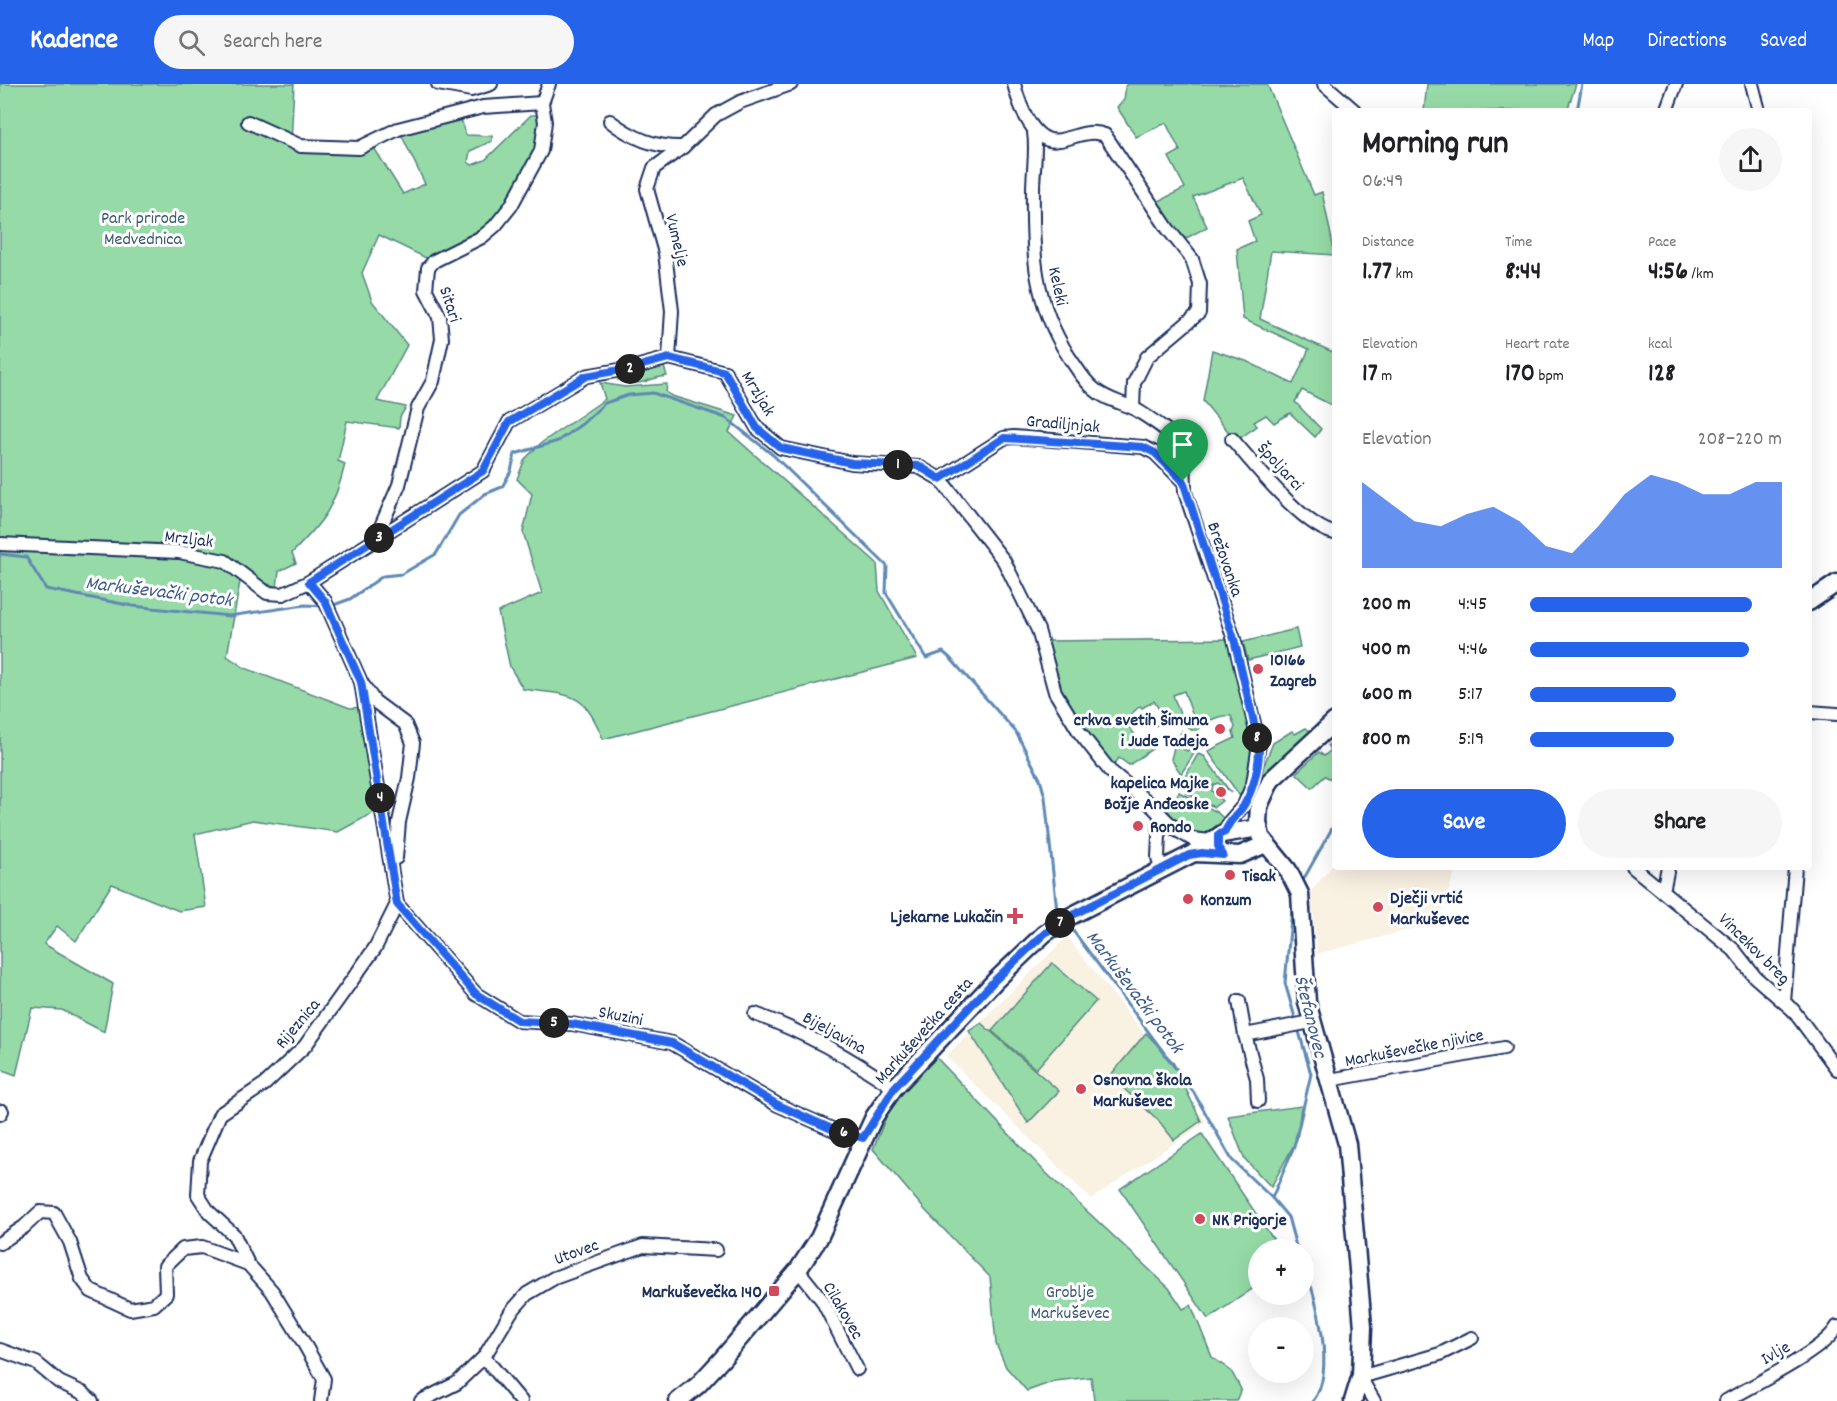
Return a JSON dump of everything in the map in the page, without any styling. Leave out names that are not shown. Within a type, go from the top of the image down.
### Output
[{"type":"main road","points":[[1812,600],[1837,583]]},
{"type":"main road","points":[[1332,724],[1271,780],[1260,806],[1259,828],[1266,844],[1297,887],[1304,968],[1302,1024],[1330,1080],[1347,1144],[1364,1327],[1361,1377],[1353,1401]]},
{"type":"main road","points":[[1223,855],[1218,846],[1218,836],[1259,828]]},
{"type":"main road","name":"Markuševečka cesta","points":[[678,1401],[714,1368],[798,1270],[819,1238],[863,1138],[894,1088],[994,981],[1044,934],[1063,921],[1194,853],[1218,836]]},
{"type":"main road","points":[[1194,853],[1223,855],[1247,853],[1266,844]]},
{"type":"street","points":[[438,84],[471,90],[491,84]]},
{"type":"street","name":"Sitari","points":[[375,540],[399,485],[418,408],[433,381],[442,339],[440,317],[426,290],[428,267],[434,261],[482,237],[495,226],[511,206],[542,151],[545,122],[542,103],[549,84]]},
{"type":"street","name":"Vumelje","points":[[669,358],[672,310],[665,253],[647,189],[654,168],[683,147],[716,114],[740,102],[792,84]]},
{"type":"street","points":[[1014,84],[1034,132],[1053,141],[1083,133],[1105,135],[1168,229],[1186,250],[1198,272],[1198,313],[1147,357],[1134,383],[1133,408]]},
{"type":"street","points":[[1324,84],[1352,108]]},
{"type":"street","points":[[1667,108],[1676,84]]},
{"type":"street","points":[[1752,84],[1758,108]]},
{"type":"street","points":[[248,122],[301,146],[359,148],[398,129],[483,107],[542,103]]},
{"type":"street","points":[[610,121],[629,136],[666,147],[683,147]]},
{"type":"street","name":"Keleki","points":[[1034,132],[1037,150],[1033,181],[1034,248],[1040,292],[1049,324],[1086,382],[1107,398],[1133,408]]},
{"type":"street","name":"Mrzljak","points":[[0,544],[179,552],[225,561],[267,593],[283,594],[309,582],[483,471],[509,422],[586,376],[632,368],[669,358],[725,372],[757,428],[781,448],[852,463],[919,466],[940,479],[1004,561],[1038,630],[1055,692],[1080,733],[1110,771],[1185,835],[1218,836]]},
{"type":"street","name":"Brežovanka","points":[[1133,408],[1181,444],[1183,481],[1234,639],[1259,744],[1253,784],[1244,805],[1218,836]]},
{"type":"street","name":"Gradiljnjak","points":[[940,479],[1004,438],[1014,437],[1143,447],[1155,453],[1183,481]]},
{"type":"street","name":"Špoljarci","points":[[1232,439],[1285,497],[1323,531],[1332,532]]},
{"type":"street","points":[[309,582],[325,601],[361,682],[374,701],[405,724],[413,742],[409,778],[399,822],[394,874]]},
{"type":"street","points":[[361,682],[394,874],[397,904]]},
{"type":"street","points":[[1812,712],[1837,714]]},
{"type":"street","points":[[1160,815],[1158,857],[1161,871]]},
{"type":"street","name":"Vincekov breg","points":[[1637,870],[1714,931],[1734,950],[1755,977],[1784,1002],[1837,1069]]},
{"type":"street","points":[[1663,891],[1667,870]]},
{"type":"street","points":[[1784,1002],[1795,870]]},
{"type":"street","name":"Skuzini","points":[[397,904],[476,994],[519,1021],[572,1024],[672,1043],[778,1105],[834,1130],[863,1138]]},
{"type":"street","name":"Rijeznica","points":[[321,1401],[324,1379],[272,1291],[248,1264],[234,1235],[209,1212],[198,1196],[200,1161],[220,1114],[265,1084],[305,1047],[375,948],[397,904]]},
{"type":"street","points":[[1239,1001],[1257,1079],[1258,1101]]},
{"type":"street","name":"Bijeljavina","points":[[755,1014],[807,1036],[894,1088]]},
{"type":"street","points":[[1245,1035],[1302,1024]]},
{"type":"street","name":"Markuševečke njivice","points":[[1330,1080],[1504,1048]]},
{"type":"street","points":[[0,1243],[24,1227],[40,1212],[54,1213],[70,1242],[82,1279],[91,1292],[130,1309],[154,1305],[166,1294],[165,1266],[183,1249],[202,1247],[248,1264]]},
{"type":"street","name":"Utovec","points":[[421,1401],[456,1383],[484,1357],[511,1312],[527,1294],[554,1278],[643,1246],[716,1250]]},
{"type":"street","name":"Cilakovec","points":[[798,1270],[822,1300],[857,1369]]},
{"type":"street","name":"Ivlje","points":[[1726,1401],[1806,1354],[1836,1331]]},
{"type":"street","points":[[1374,1401],[1361,1377],[1440,1354],[1472,1338]]},
{"type":"street","points":[[0,1350],[36,1364],[59,1382],[92,1401]]},
{"type":"street","points":[[484,1357],[521,1401]]},
{"type":"shaded area","name":"Dječji vrtić Markuševec","points":[[1332,866],[1332,870],[1455,870],[1439,922],[1317,954],[1311,891]]},
{"type":"shaded area","name":"Osnovna škola Markuševec","points":[[1067,937],[1138,1026],[1206,1122],[1091,1199],[946,1056]]},
{"type":"green space","name":"Park prirode Medvednica","points":[[0,84],[294,84],[291,144],[301,149],[321,152],[373,146],[403,194],[425,184],[400,132],[461,119],[466,135],[492,136],[492,141],[470,151],[468,162],[472,165],[485,160],[531,115],[539,115],[541,126],[540,140],[518,190],[499,218],[485,231],[430,260],[379,235],[362,273],[372,301],[407,345],[377,401],[406,407],[400,417],[399,428],[347,421],[338,461],[345,464],[337,492],[320,523],[292,553],[296,563],[279,571],[277,587],[255,580],[242,570],[227,656],[245,668],[350,708],[367,707],[382,808],[338,832],[253,820],[195,834],[206,907],[179,911],[112,884],[76,941],[57,926],[44,944],[113,984],[104,1032],[62,1010],[32,1008],[16,1075],[0,1069]]},
{"type":"green space","points":[[1267,84],[1314,195],[1322,192],[1332,240],[1332,255],[1271,251],[1260,319],[1332,352],[1332,405],[1302,390],[1295,402],[1321,429],[1315,437],[1290,413],[1274,423],[1266,415],[1254,422],[1257,426],[1236,441],[1203,401],[1212,350],[1246,361],[1293,384],[1309,349],[1243,319],[1237,249],[1255,241],[1248,221],[1261,215],[1243,178],[1193,197],[1207,227],[1181,241],[1155,203],[1185,188],[1169,157],[1180,151],[1166,123],[1136,137],[1117,107],[1124,100],[1126,85]]},
{"type":"green space","points":[[1427,84],[1576,84],[1568,108],[1424,108]]},
{"type":"green space","points":[[664,367],[667,376],[639,383],[618,380],[618,375],[630,375]]},
{"type":"green space","points":[[600,383],[625,387],[667,384],[666,392],[672,396],[737,416],[729,432],[877,563],[879,591],[917,658],[603,739],[589,711],[574,698],[523,689],[510,667],[498,612],[542,593],[523,532],[532,494],[517,479],[525,459],[541,443],[605,399]]},
{"type":"green space","points":[[1296,629],[1300,647],[1248,660],[1243,642]]},
{"type":"green space","points":[[1230,639],[1254,752],[1254,762],[1242,799],[1208,751],[1235,738],[1233,732],[1235,727],[1231,716],[1217,717],[1198,730],[1191,730],[1182,720],[1193,716],[1184,691],[1173,695],[1181,717],[1154,726],[1152,723],[1163,716],[1154,701],[1142,708],[1140,706],[1128,717],[1131,722],[1128,725],[1137,738],[1150,739],[1156,746],[1129,765],[1119,758],[1113,766],[1104,758],[1063,697],[1045,641]]},
{"type":"green space","points":[[1306,728],[1310,731],[1308,735],[1264,776],[1260,775],[1273,743],[1292,731],[1295,734]]},
{"type":"green space","points":[[1182,731],[1190,743],[1183,745],[1183,749],[1187,751],[1193,747],[1195,752],[1181,774],[1171,759],[1175,743]]},
{"type":"green space","points":[[1332,741],[1332,780],[1325,776],[1312,788],[1296,773],[1319,752],[1324,756],[1331,750],[1328,745]]},
{"type":"green space","points":[[1198,754],[1204,756],[1231,793],[1218,783],[1213,785],[1212,791],[1222,801],[1214,807],[1186,793],[1189,788],[1184,783],[1184,779]]},
{"type":"green space","points":[[1179,792],[1217,812],[1224,819],[1205,834],[1194,834],[1182,829],[1168,809]]},
{"type":"green space","points":[[1052,963],[1096,1001],[1036,1069],[992,1031]]},
{"type":"green space","points":[[981,1023],[1059,1091],[1028,1123],[969,1031]]},
{"type":"green space","points":[[1146,1033],[1173,1062],[1201,1121],[1174,1140],[1158,1120],[1110,1076]]},
{"type":"green space","name":"Groblje Markuševec","points":[[935,1056],[1044,1171],[1169,1288],[1183,1309],[1191,1305],[1212,1357],[1231,1371],[1241,1389],[1236,1401],[1094,1401],[1091,1377],[1055,1381],[1027,1391],[1006,1367],[996,1344],[990,1277],[925,1210],[873,1149],[891,1105]]},
{"type":"green space","points":[[1301,1106],[1297,1139],[1271,1187],[1244,1158],[1228,1116]]},
{"type":"green space","name":"NK Prigorje","points":[[1202,1134],[1273,1239],[1248,1239],[1248,1292],[1208,1319],[1120,1189]]},
{"type":"waterway","name":"Štefanovec","points":[[1578,108],[1582,84]]},
{"type":"waterway","name":"Markuševački potok","points":[[331,606],[350,599],[383,576],[402,574],[436,554],[459,515],[485,494],[502,487],[511,471],[515,454],[558,441],[582,424],[605,403],[629,395],[653,393],[726,418],[773,455],[887,566],[886,593],[926,658],[943,652],[1016,732],[1040,779],[1045,797],[1057,911],[1061,917]]},
{"type":"waterway","name":"Markuševački potok","points":[[0,554],[26,557],[46,589],[133,606],[229,616],[305,605],[324,606]]},
{"type":"waterway","name":"Štefanovec","points":[[1302,882],[1332,828]]},
{"type":"waterway","name":"Štefanovec","points":[[1293,898],[1285,983],[1296,1021]]},
{"type":"waterway","name":"Markuševački potok","points":[[1068,924],[1194,1093],[1232,1160],[1272,1198]]},
{"type":"waterway","name":"Štefanovec","points":[[1294,1239],[1288,1217],[1272,1198],[1294,1147],[1311,1074],[1298,1028]]},
{"type":"waterway","name":"Štefanovec","points":[[1313,1401],[1320,1388],[1324,1354],[1319,1315],[1314,1297]]},
{"type":"place","name":"10166 Zagreb","points":[[1258,669]]},
{"type":"place","name":"crkva svetih Šimuna i Jude Tadeja","points":[[1220,729]]},
{"type":"place","name":"kapelica Majke Božje Anđeoske","points":[[1221,792]]},
{"type":"place","name":"Rondo","points":[[1138,826]]},
{"type":"place","name":"Tisak","points":[[1230,875]]},
{"type":"place","name":"Konzum","points":[[1188,899]]},
{"type":"place","name":"Dječji vrtić Markuševec","points":[[1378,907]]},
{"type":"place","name":"Ljekarne Lukačin","points":[[1015,916]]},
{"type":"place","name":"Osnovna škola Markuševec","points":[[1081,1089]]},
{"type":"place","name":"NK Prigorje","points":[[1200,1219]]},
{"type":"place","name":"Markuševečka 140","points":[[774,1291]]},
{"type":"route","points":[[669,358],[725,372],[757,428],[781,448],[852,463],[919,466],[940,479],[994,443],[1004,438],[1014,437],[1143,447],[1155,453],[1183,481],[1200,540],[1234,639],[1259,744],[1257,767],[1249,794],[1225,832],[1218,835],[1218,846],[1223,855],[1194,853],[1189,855],[1067,918],[1044,934],[994,981],[894,1088],[863,1138],[834,1130],[778,1105],[672,1043],[572,1024],[519,1021],[476,994],[397,904],[394,874],[361,682],[325,601],[309,582],[413,518],[483,471],[509,422],[586,376],[632,368],[669,358]]}]
